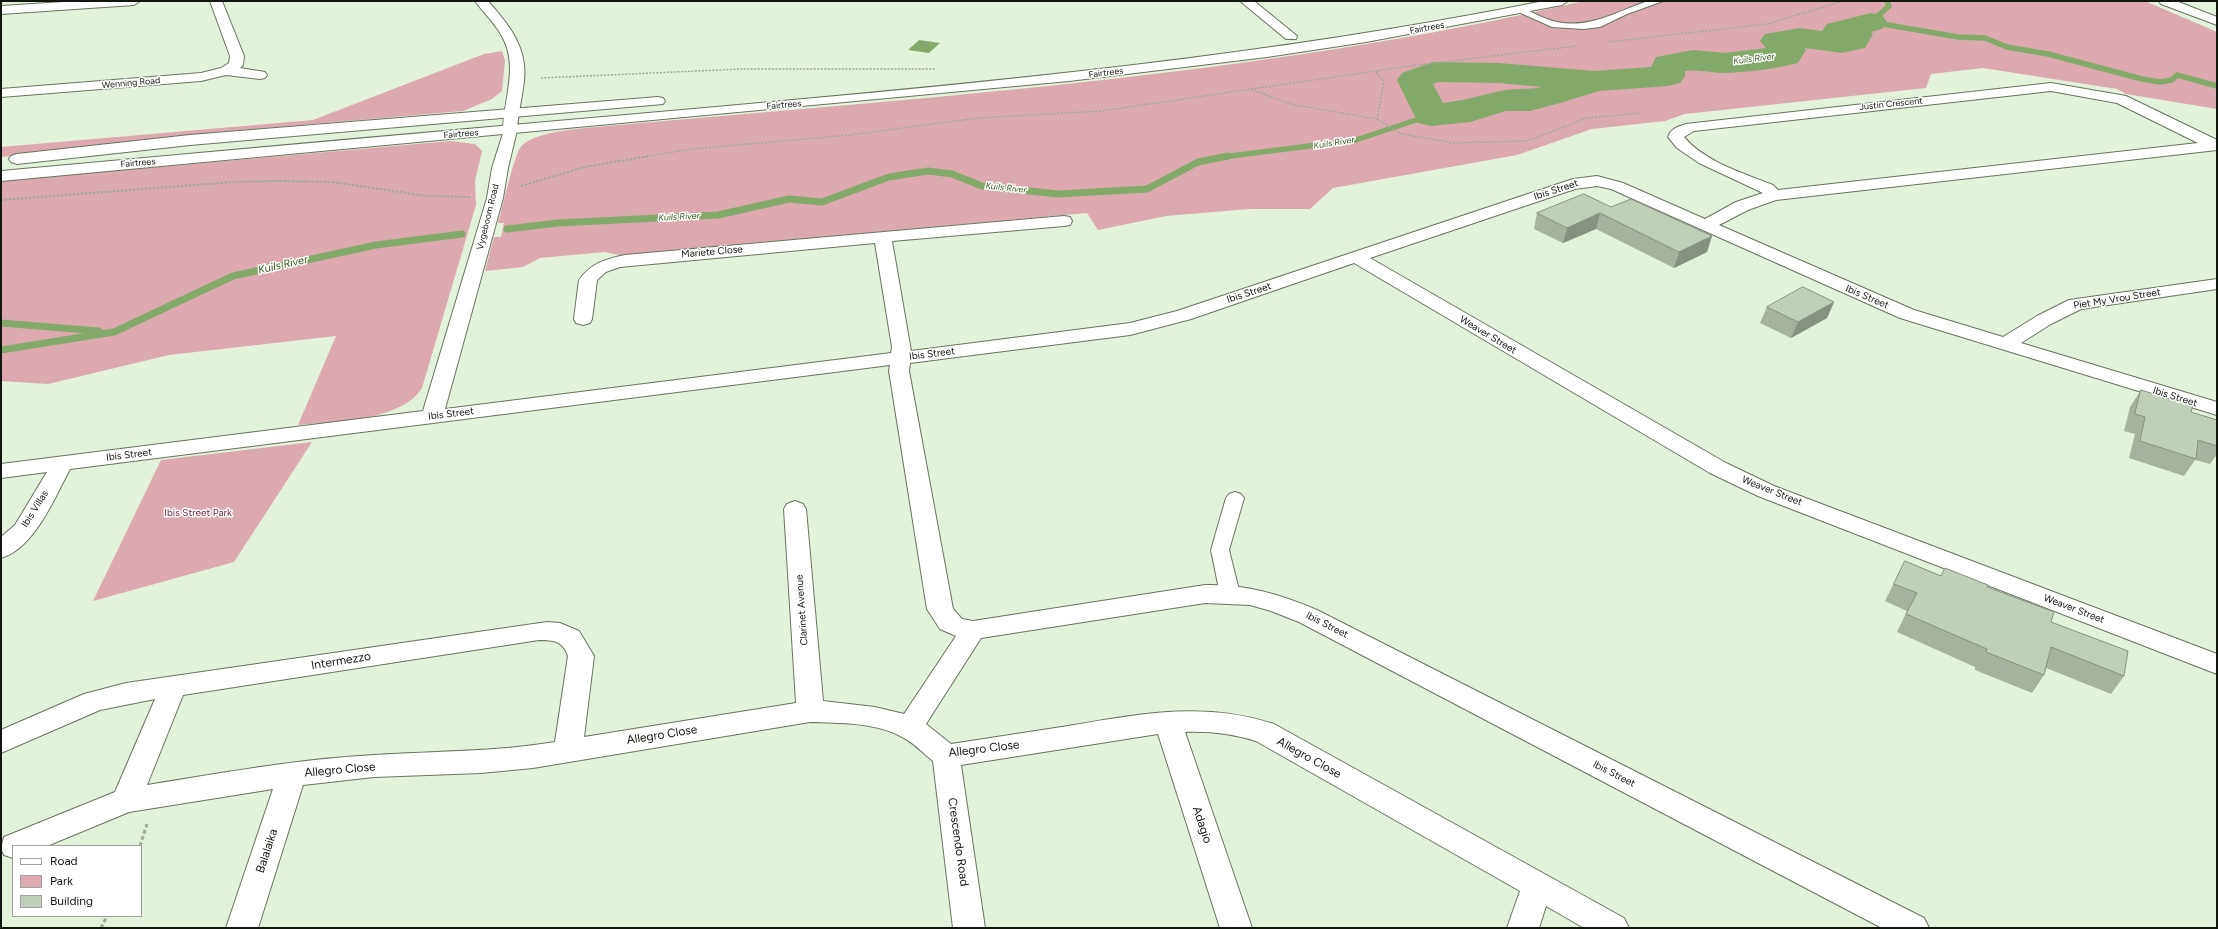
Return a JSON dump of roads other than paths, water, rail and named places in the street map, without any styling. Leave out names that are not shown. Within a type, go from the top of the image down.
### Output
[{"type":"street","points":[[1,10],[134,1]]},
{"type":"street","points":[[216,1],[237,56],[236,65],[226,71]]},
{"type":"street","name":"Vygeboom Road","points":[[432,416],[495,198],[500,168],[510,130],[510,114],[518,72],[516,52],[505,30],[481,1]]},
{"type":"street","points":[[1246,1],[1291,36]]},
{"type":"street","name":"Fairtrees","points":[[1,176],[995,86],[1171,65],[1378,37],[1562,1]]},
{"type":"street","points":[[2165,1],[2217,21]]},
{"type":"street","points":[[2194,1],[2217,10]]},
{"type":"street","name":"Fairtrees","points":[[1408,17],[1439,12]]},
{"type":"street","points":[[1276,38],[1307,33]]},
{"type":"street","name":"Fairtrees","points":[[1072,63],[1238,43]]},
{"type":"street","name":"Wenning Road","points":[[1,93],[201,77],[226,71],[260,75]]},
{"type":"street","name":"Justin Crescent","points":[[1774,195],[1768,188],[1706,161],[1679,143],[1676,137],[1677,133],[1691,127],[2051,87],[2121,99],[2216,145]]},
{"type":"street","name":"Fairtrees","points":[[1,161],[190,140],[669,100]]},
{"type":"street","name":"Justin Crescent","points":[[1704,226],[1742,206],[1774,195],[2216,145]]},
{"type":"street","name":"Ibis Street","points":[[1,471],[1143,326],[1184,315],[1582,181],[1598,181],[1617,186],[1704,226],[1894,309],[2004,345],[2217,410]]},
{"type":"street","name":"Mariete Close","points":[[583,319],[588,280],[596,270],[606,265],[647,257],[1064,221]]},
{"type":"street","points":[[883,237],[902,347],[900,358]]},
{"type":"street","name":"Weaver Street","points":[[1356,257],[1718,468],[1766,491],[2217,664]]},
{"type":"street","name":"Piet My Vrou Street","points":[[2004,345],[2044,320],[2076,304],[2217,284]]},
{"type":"street","name":"Ibis Street","points":[[900,358],[899,371],[940,610],[942,616],[953,626],[962,630],[973,630],[1166,599],[1230,594],[1284,605],[1913,928]]},
{"type":"street","name":"Ibis Villas","points":[[1,550],[24,530],[63,463]]},
{"type":"street","name":"Clarinet Avenue","points":[[795,509],[810,711]]},
{"type":"street","points":[[910,728],[973,630]]},
{"type":"street","name":"Intermezzo","points":[[1,742],[94,701],[126,693],[538,631],[556,631],[568,635],[578,646],[582,656],[568,750]]},
{"type":"street","points":[[126,800],[173,687]]},
{"type":"street","name":"Allegro Close","points":[[16,845],[126,800],[292,774],[374,766],[481,762],[533,757],[810,711],[874,717],[910,728],[946,756],[1168,721],[1211,720],[1238,724],[1264,732],[1613,928]]},
{"type":"street","name":"Adagio","points":[[1168,721],[1236,928]]},
{"type":"street","name":"Crescendo Road","points":[[946,756],[969,928]]},
{"type":"street","name":"Balalaika","points":[[242,928],[292,774]]},
{"type":"street","name":"Allegro Close","points":[[1,852],[12,847]]},
{"type":"street","points":[[1523,928],[1537,886]]},
{"type":"lane","points":[[1519,10],[1555,25],[1584,26],[1596,24],[1624,12],[1658,1]]},
{"type":"lane","points":[[1230,594],[1220,550],[1235,498]]},
{"type":"waterway","points":[[1887,1],[1889,6],[1871,22],[1958,37],[1985,38],[2007,47],[2048,54],[2142,79],[2160,82],[2172,80],[2177,75],[2217,86]]},
{"type":"waterway","name":"Kuils River","points":[[1594,81],[1668,76],[1668,64],[1693,60],[1725,63],[1786,56],[1790,50],[1776,41],[1800,38],[1842,43],[1854,41],[1857,34],[1838,31],[1871,22]]},
{"type":"waterway","name":"Kuils River","points":[[1433,72],[1499,73],[1594,81],[1560,93],[1530,100],[1503,101],[1470,111],[1431,115],[1414,80],[1433,72]]},
{"type":"waterway","name":"Kuils River","points":[[1223,157],[1356,140],[1431,115]]},
{"type":"waterway","name":"Kuils River","points":[[1223,157],[1228,156]]},
{"type":"waterway","name":"Kuils River","points":[[507,229],[558,223],[718,215],[789,199],[822,202],[889,177],[928,171],[952,174],[982,186],[1058,194],[1147,189],[1198,162],[1223,157]]},
{"type":"waterway","name":"Kuils River","points":[[1,350],[114,332],[233,276],[376,245],[462,234]]},
{"type":"waterway","name":"Kuils River","points":[[1,323],[99,331]]},
{"type":"park label","name":"Ibis Street Park","points":[[198,513]]}]
